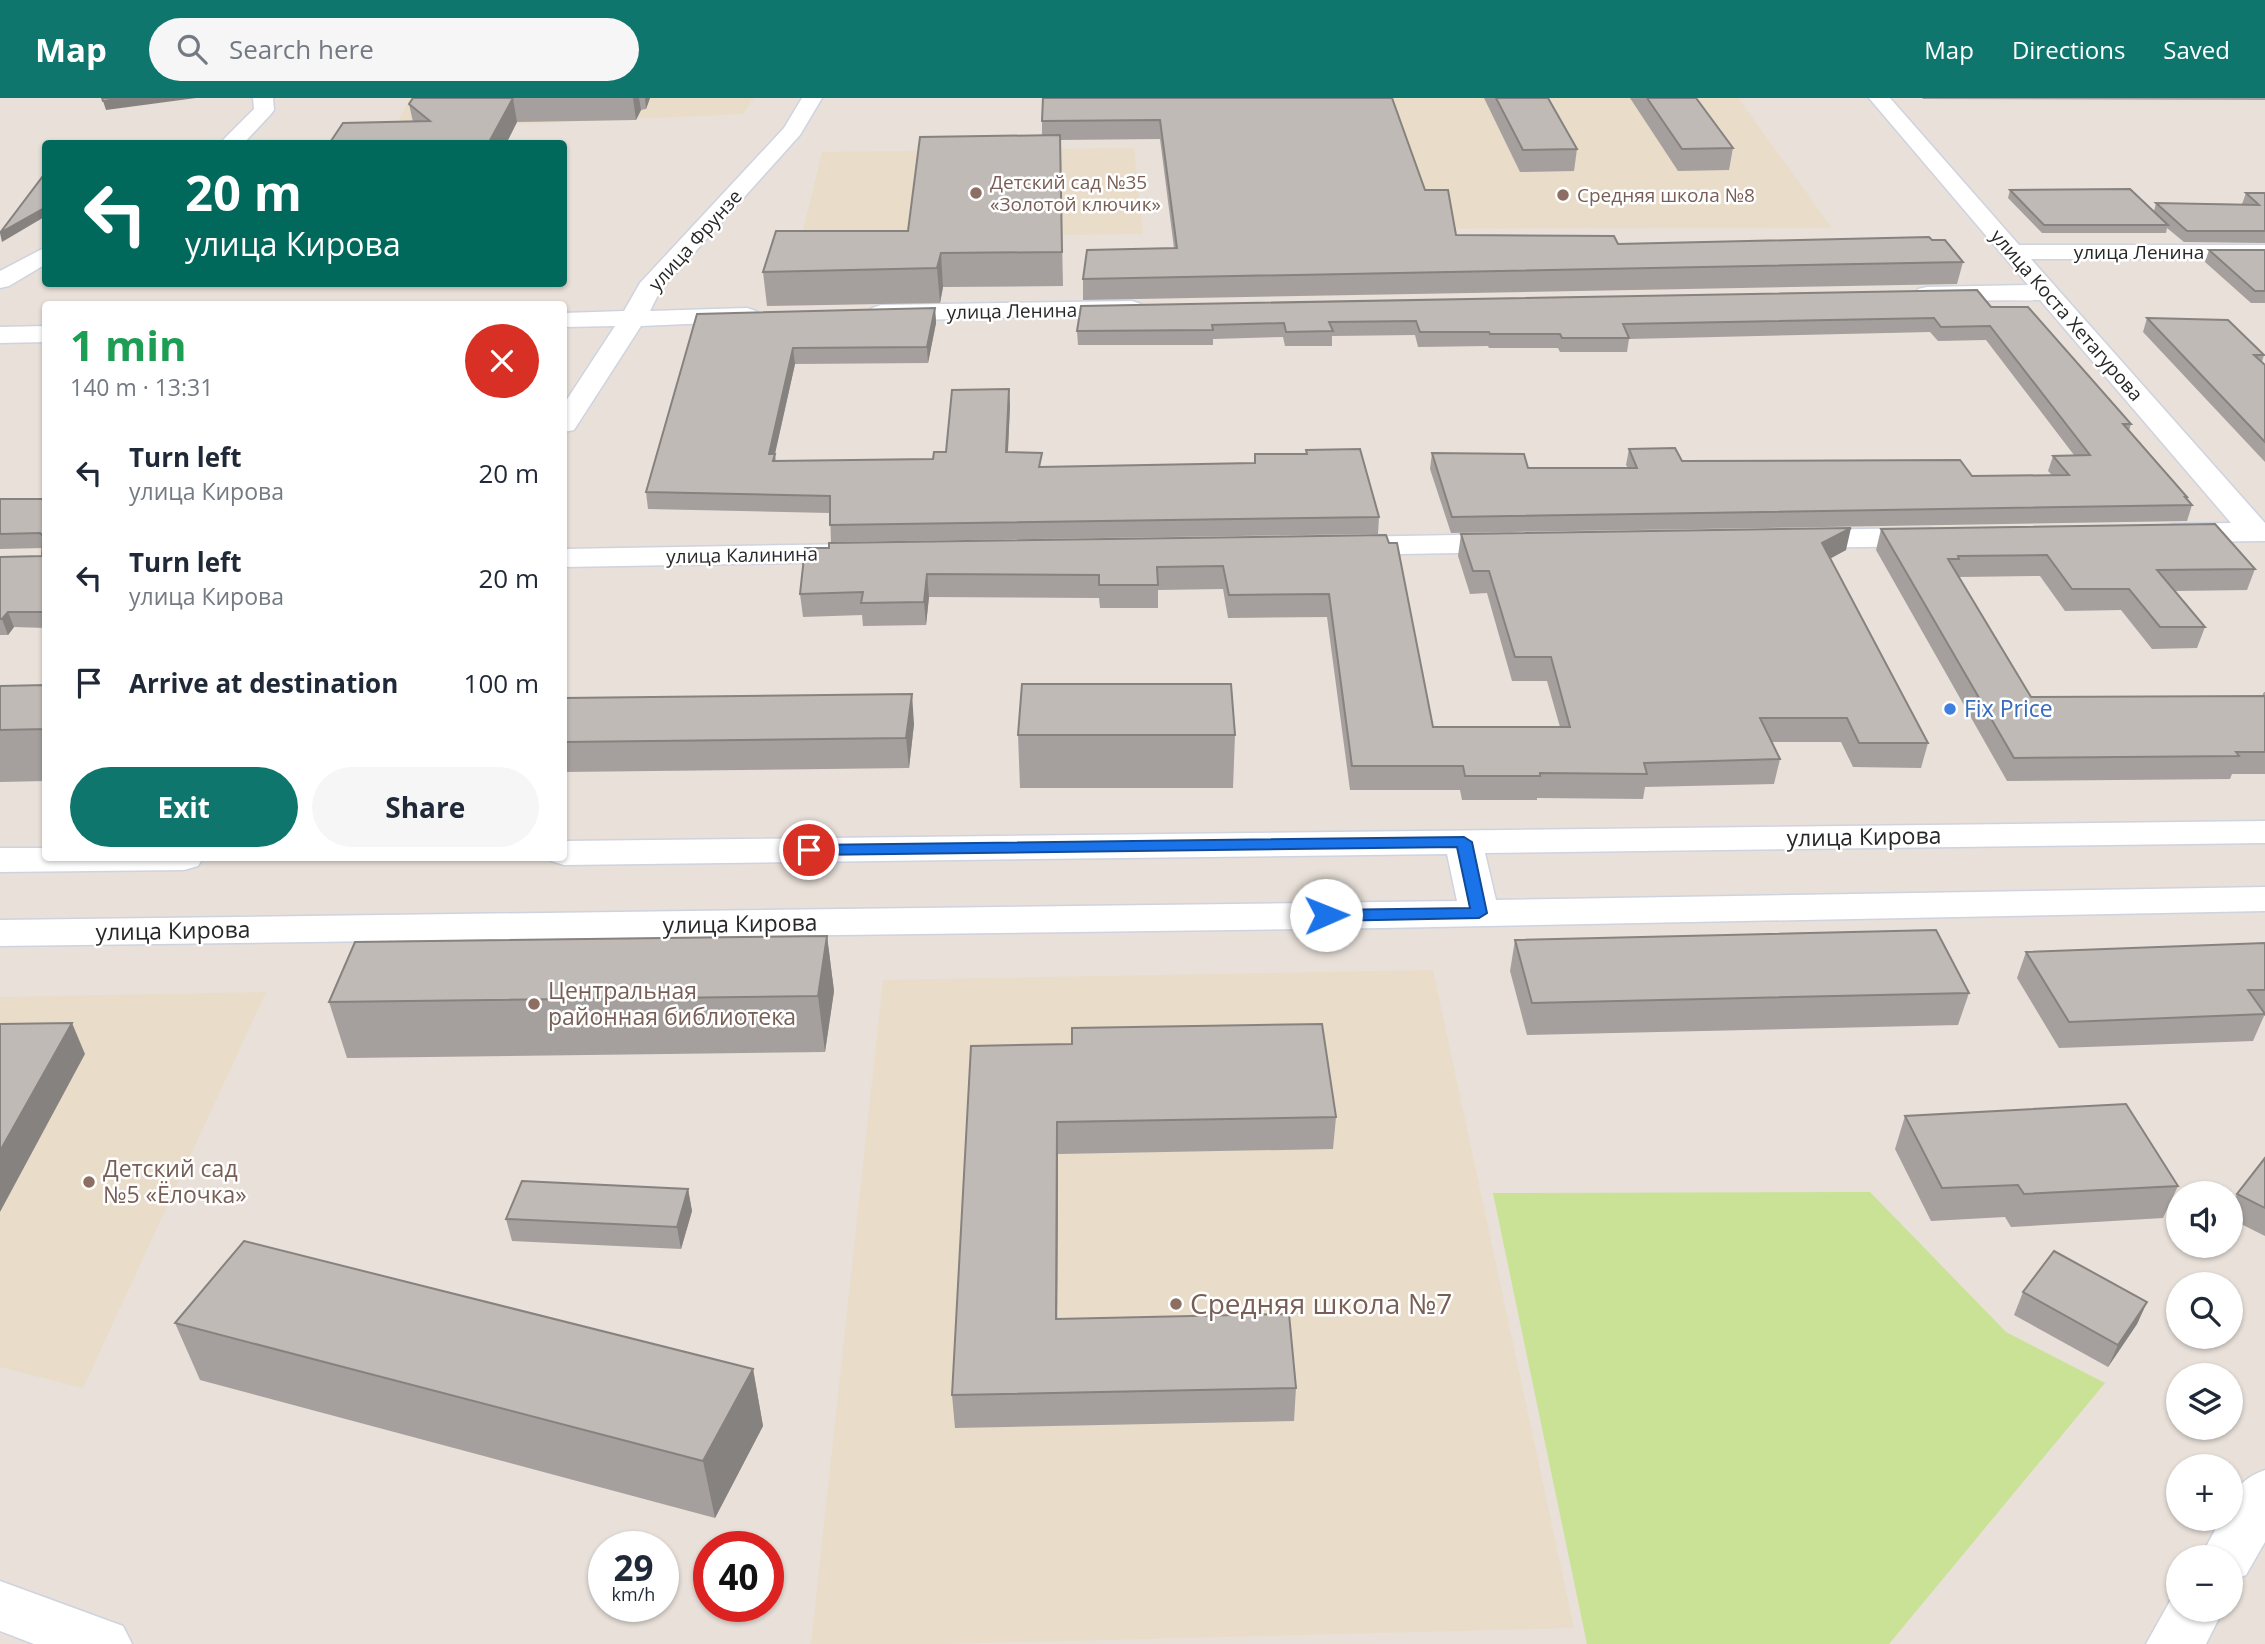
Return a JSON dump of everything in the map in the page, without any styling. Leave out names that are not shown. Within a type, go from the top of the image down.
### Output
[{"type":"street","points":[[234,140],[264,110],[263,98]]},
{"type":"street","name":"улица Фрунзе","points":[[567,419],[634,318],[649,288],[793,131],[812,98]]},
{"type":"street","name":"улица Коста Хетагурова","points":[[1878,98],[2260,532]]},
{"type":"street","name":"улица Ленина","points":[[2012,252],[2265,252]]},
{"type":"street","points":[[0,281],[42,256]]},
{"type":"street","points":[[1909,295],[2048,292]]},
{"type":"street","name":"улица Ленина","points":[[855,314],[1160,308]]},
{"type":"street","points":[[567,320],[772,315]]},
{"type":"street","points":[[0,335],[42,334]]},
{"type":"street","points":[[2143,534],[2260,532]]},
{"type":"street","points":[[1766,540],[1962,537]]},
{"type":"street","points":[[1318,546],[1542,543]]},
{"type":"street","name":"улица Калинина","points":[[567,558],[885,553]]},
{"type":"street","name":"улица Кирова","points":[[567,853],[2265,832]]},
{"type":"street","points":[[1464,842],[1479,913]]},
{"type":"street","points":[[0,860],[42,860]]},
{"type":"street","name":"улица Кирова","points":[[0,933],[1479,913],[2265,899]]},
{"type":"street","points":[[2235,1545],[2265,1493]]},
{"type":"street","points":[[0,1606],[103,1644]]},
{"type":"street","points":[[2175,1644],[2188,1622]]},
{"type":"shaded area","points":[[410,98],[754,98],[743,114],[394,130]]},
{"type":"shaded area","name":"Средняя школа №8","points":[[1377,98],[1738,98],[1832,228],[1322,229]]},
{"type":"shaded area","name":"Детский сад №35 «Золотой ключик»","points":[[1134,148],[1143,234],[801,238],[822,152]]},
{"type":"shaded area","name":"Средняя школа №7","points":[[1433,970],[1574,1628],[942,1644],[811,1644],[883,980]]},
{"type":"shaded area","name":"Детский сад №5 «Ёлочка»","points":[[266,992],[83,1388],[0,1367],[0,997]]},
{"type":"green space","points":[[1870,1192],[2006,1332],[2105,1383],[1889,1644],[1587,1644],[1493,1193]]},
{"type":"building","points":[[102,98],[124,98],[103,101]]},
{"type":"building","points":[[413,98],[513,98],[490,140],[332,140],[343,123],[430,121],[409,104]]},
{"type":"building","points":[[1043,98],[1392,98],[1425,190],[1448,190],[1456,235],[1614,236],[1618,244],[1929,237],[1932,240],[1945,240],[1963,262],[1083,279],[1087,250],[1177,248],[1160,120],[1042,121]]},
{"type":"building","points":[[1496,98],[1548,98],[1577,149],[1523,150]]},
{"type":"building","points":[[1647,98],[1696,98],[1733,148],[1682,149]]},
{"type":"building","points":[[1060,135],[1062,252],[941,253],[937,268],[763,272],[776,231],[908,231],[920,137]]},
{"type":"building","points":[[42,177],[42,209],[0,233]]},
{"type":"building","points":[[2130,189],[2168,225],[2044,225],[2010,190]]},
{"type":"building","points":[[2246,193],[2265,193],[2265,231],[2187,231],[2156,203],[2259,205]]},
{"type":"building","points":[[2209,250],[2265,250],[2265,291],[2255,291]]},
{"type":"building","points":[[1977,290],[1991,307],[2028,307],[2131,424],[2123,424],[2192,505],[1452,517],[1432,453],[1524,454],[1528,468],[1637,468],[1629,449],[1675,448],[1682,461],[1960,460],[1972,476],[2069,475],[2053,456],[2090,455],[1990,326],[1941,327],[1934,318],[1623,324],[1629,338],[1420,332],[1416,321],[1329,322],[1333,331],[1286,332],[1284,323],[1212,325],[1213,330],[1077,331],[1081,306]]},
{"type":"building","points":[[935,308],[927,347],[793,348],[769,454],[775,454],[773,461],[933,459],[934,452],[946,452],[952,390],[1009,389],[1006,452],[1042,453],[1039,467],[1255,463],[1255,454],[1307,454],[1306,450],[1360,449],[1379,517],[830,525],[830,496],[646,492],[697,314]]},
{"type":"building","points":[[2147,318],[2228,320],[2264,355],[2254,355],[2265,365],[2265,442]]},
{"type":"building","points":[[0,499],[42,499],[42,535],[0,534]]},
{"type":"building","points":[[2215,524],[2255,569],[2157,570],[2205,627],[2160,627],[2129,589],[2072,589],[2047,555],[1958,556],[1959,559],[1948,559],[2031,697],[2265,696],[2265,752],[2236,752],[2239,756],[2014,758],[1881,529]]},
{"type":"building","points":[[1851,528],[1822,543],[1928,743],[1859,743],[1847,718],[1760,718],[1780,759],[1644,763],[1647,774],[1540,773],[1540,776],[1465,776],[1463,766],[1352,766],[1329,594],[1229,595],[1223,566],[1157,567],[1158,585],[1099,585],[1099,575],[927,574],[924,602],[861,603],[863,592],[800,594],[805,548],[829,548],[829,543],[1386,535],[1389,543],[1397,543],[1433,727],[1570,727],[1551,657],[1515,657],[1489,571],[1473,571],[1461,534]]},
{"type":"building","points":[[42,556],[42,612],[8,612],[0,619],[0,557]]},
{"type":"building","points":[[1022,684],[1231,684],[1235,735],[1018,735]]},
{"type":"building","points":[[42,685],[42,729],[0,730],[0,686]]},
{"type":"building","points":[[912,694],[906,738],[567,742],[567,698]]},
{"type":"building","points":[[1936,930],[1969,993],[1532,1003],[1515,940]]},
{"type":"building","points":[[827,936],[818,996],[329,1002],[355,942]]},
{"type":"building","points":[[2265,943],[2265,990],[2248,990],[2265,1014],[2069,1022],[2026,952]]},
{"type":"building","points":[[72,1023],[0,1151],[0,1024]]},
{"type":"building","points":[[1322,1024],[1336,1117],[1057,1122],[1056,1319],[1289,1314],[1296,1388],[952,1395],[971,1046],[1072,1044],[1072,1028]]},
{"type":"building","points":[[2126,1104],[2175,1181],[2166,1181],[2166,1187],[2024,1194],[2018,1185],[1942,1188],[1905,1116]]},
{"type":"building","points":[[2265,1158],[2265,1208],[2243,1197],[2243,1186]]},
{"type":"building","points":[[522,1181],[688,1189],[677,1227],[506,1219]]},
{"type":"building","points":[[244,1241],[753,1369],[703,1461],[175,1323]]},
{"type":"building","points":[[2054,1251],[2147,1302],[2118,1345],[2023,1292]]},
{"type":"place","name":"Детский сад №35 «Золотой ключик»","points":[[976,193]]},
{"type":"place","name":"Средняя школа №8","points":[[1563,195]]},
{"type":"place","name":"Fix Price","points":[[1950,709]]},
{"type":"place","name":"Центральная районная библиотека","points":[[534,1004]]},
{"type":"place","name":"Детский сад №5 «Ёлочка»","points":[[89,1182]]},
{"type":"place","name":"Средняя школа №7","points":[[1176,1304]]},
{"type":"route","points":[[809,850],[1464,842],[1479,913],[1326,915]]}]
